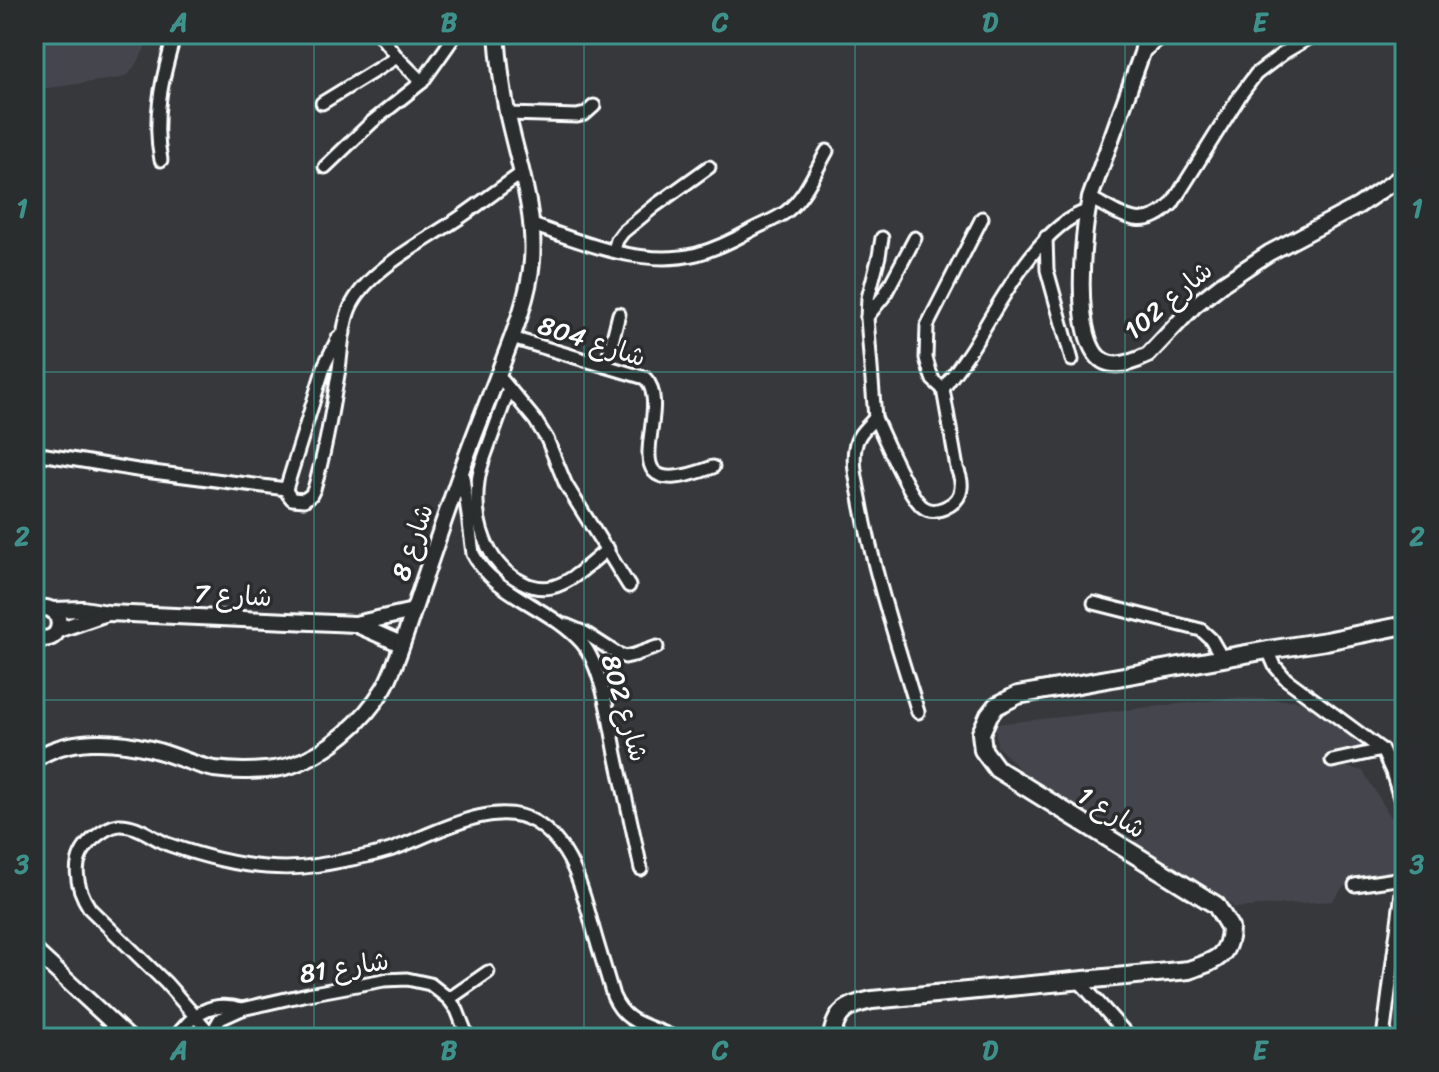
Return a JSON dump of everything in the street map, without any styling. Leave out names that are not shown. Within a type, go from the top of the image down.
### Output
[{"type":"main road","name":"شارع 1","points":[[832,1038],[838,1016],[852,1004],[1189,970],[1211,962],[1227,949],[1230,928],[1216,905],[997,769],[983,750],[981,733],[996,706],[1018,695],[1405,625]]},
{"type":"street","points":[[161,160],[157,115],[175,34]]},
{"type":"street","points":[[379,34],[422,82]]},
{"type":"street","points":[[325,167],[372,122],[422,82],[456,34]]},
{"type":"street","name":"شارع 8","points":[[34,760],[67,745],[109,741],[149,748],[213,769],[250,771],[290,765],[319,752],[342,736],[364,715],[385,687],[462,468],[512,338],[532,263],[530,224],[500,70],[497,34]]},
{"type":"street","name":"شارع 102","points":[[1146,34],[1088,205],[1082,276],[1084,325],[1091,345],[1106,362],[1120,364],[1148,355],[1195,305],[1222,284],[1269,253],[1358,206],[1405,174]]},
{"type":"street","points":[[1142,53],[1165,34]]},
{"type":"street","points":[[943,389],[971,350],[996,305],[1046,236],[1088,205],[1134,220],[1149,220],[1163,213],[1172,204],[1256,74],[1316,34]]},
{"type":"street","points":[[322,103],[397,57]]},
{"type":"street","points":[[508,114],[577,116],[594,106]]},
{"type":"street","points":[[530,224],[589,245],[646,256],[695,254],[733,240],[785,213],[806,189],[827,151]]},
{"type":"street","points":[[614,250],[623,232],[709,167]]},
{"type":"street","points":[[344,333],[330,350],[325,364],[286,489],[292,499],[301,501],[309,498],[314,489],[328,436],[349,310],[365,285],[400,257],[522,173]]},
{"type":"street","points":[[882,238],[868,298],[867,318],[875,418],[913,494],[923,507],[940,510],[956,500],[961,487],[943,389],[933,380],[926,358],[927,326],[982,218]]},
{"type":"street","points":[[1046,236],[1047,270],[1072,360]]},
{"type":"street","points":[[867,318],[884,296],[915,238]]},
{"type":"street","points":[[606,366],[619,314]]},
{"type":"street","name":"شارع 804","points":[[512,338],[639,375],[651,384],[655,402],[648,446],[649,459],[657,473],[678,477],[713,467]]},
{"type":"street","points":[[498,375],[547,439],[566,485],[629,586]]},
{"type":"street","points":[[509,389],[477,483],[483,537],[494,559],[517,580],[530,586],[553,587],[569,579],[608,549]]},
{"type":"street","points":[[875,418],[860,432],[854,452],[855,466],[879,579],[918,712]]},
{"type":"street","points":[[34,453],[286,489]]},
{"type":"street","name":"شارع 802","points":[[462,468],[473,554],[478,565],[558,622],[582,643],[591,656],[612,730],[641,869]]},
{"type":"street","points":[[1094,603],[1201,630],[1211,639],[1222,658]]},
{"type":"street","name":"شارع 7","points":[[34,610],[83,609],[108,613],[355,624]]},
{"type":"street","points":[[53,610],[59,622],[58,630]]},
{"type":"street","points":[[355,624],[413,611]]},
{"type":"street","name":"شارع 7","points":[[37,640],[108,613]]},
{"type":"street","points":[[558,622],[585,633],[625,657],[657,647]]},
{"type":"street","points":[[355,624],[401,644]]},
{"type":"street","points":[[1268,650],[1275,666],[1286,679],[1382,750],[1405,814]]},
{"type":"street","points":[[1332,761],[1382,750]]},
{"type":"street","points":[[210,1036],[195,1015],[90,909],[83,898],[77,884],[79,858],[88,843],[107,828],[130,826],[194,853],[240,863],[294,869],[388,851],[433,832],[484,816],[515,814],[535,822],[567,856],[580,882],[618,1007],[628,1018],[675,1038]]},
{"type":"street","points":[[1355,885],[1404,874],[1383,1038]]},
{"type":"street","points":[[34,950],[129,1038]]},
{"type":"street","points":[[468,1038],[449,999],[488,972]]},
{"type":"street","name":"شارع 81","points":[[210,1036],[220,1019],[242,1009],[384,980],[407,979],[430,984],[449,999]]},
{"type":"street","points":[[1079,981],[1130,1038]]},
{"type":"street","name":"شارع 81","points":[[195,1015],[219,1006],[242,1009]]},
{"type":"street","points":[[175,1038],[195,1015]]},
{"type":"shaded area","points":[[34,34],[148,34],[149,40],[129,74],[121,78],[34,90]]},
{"type":"shaded area","points":[[1233,698],[1310,701],[1380,750],[1326,762],[1363,771],[1397,827],[1399,871],[1344,886],[1332,901],[1234,908],[1226,899],[1028,778],[997,746],[995,724]]}]
